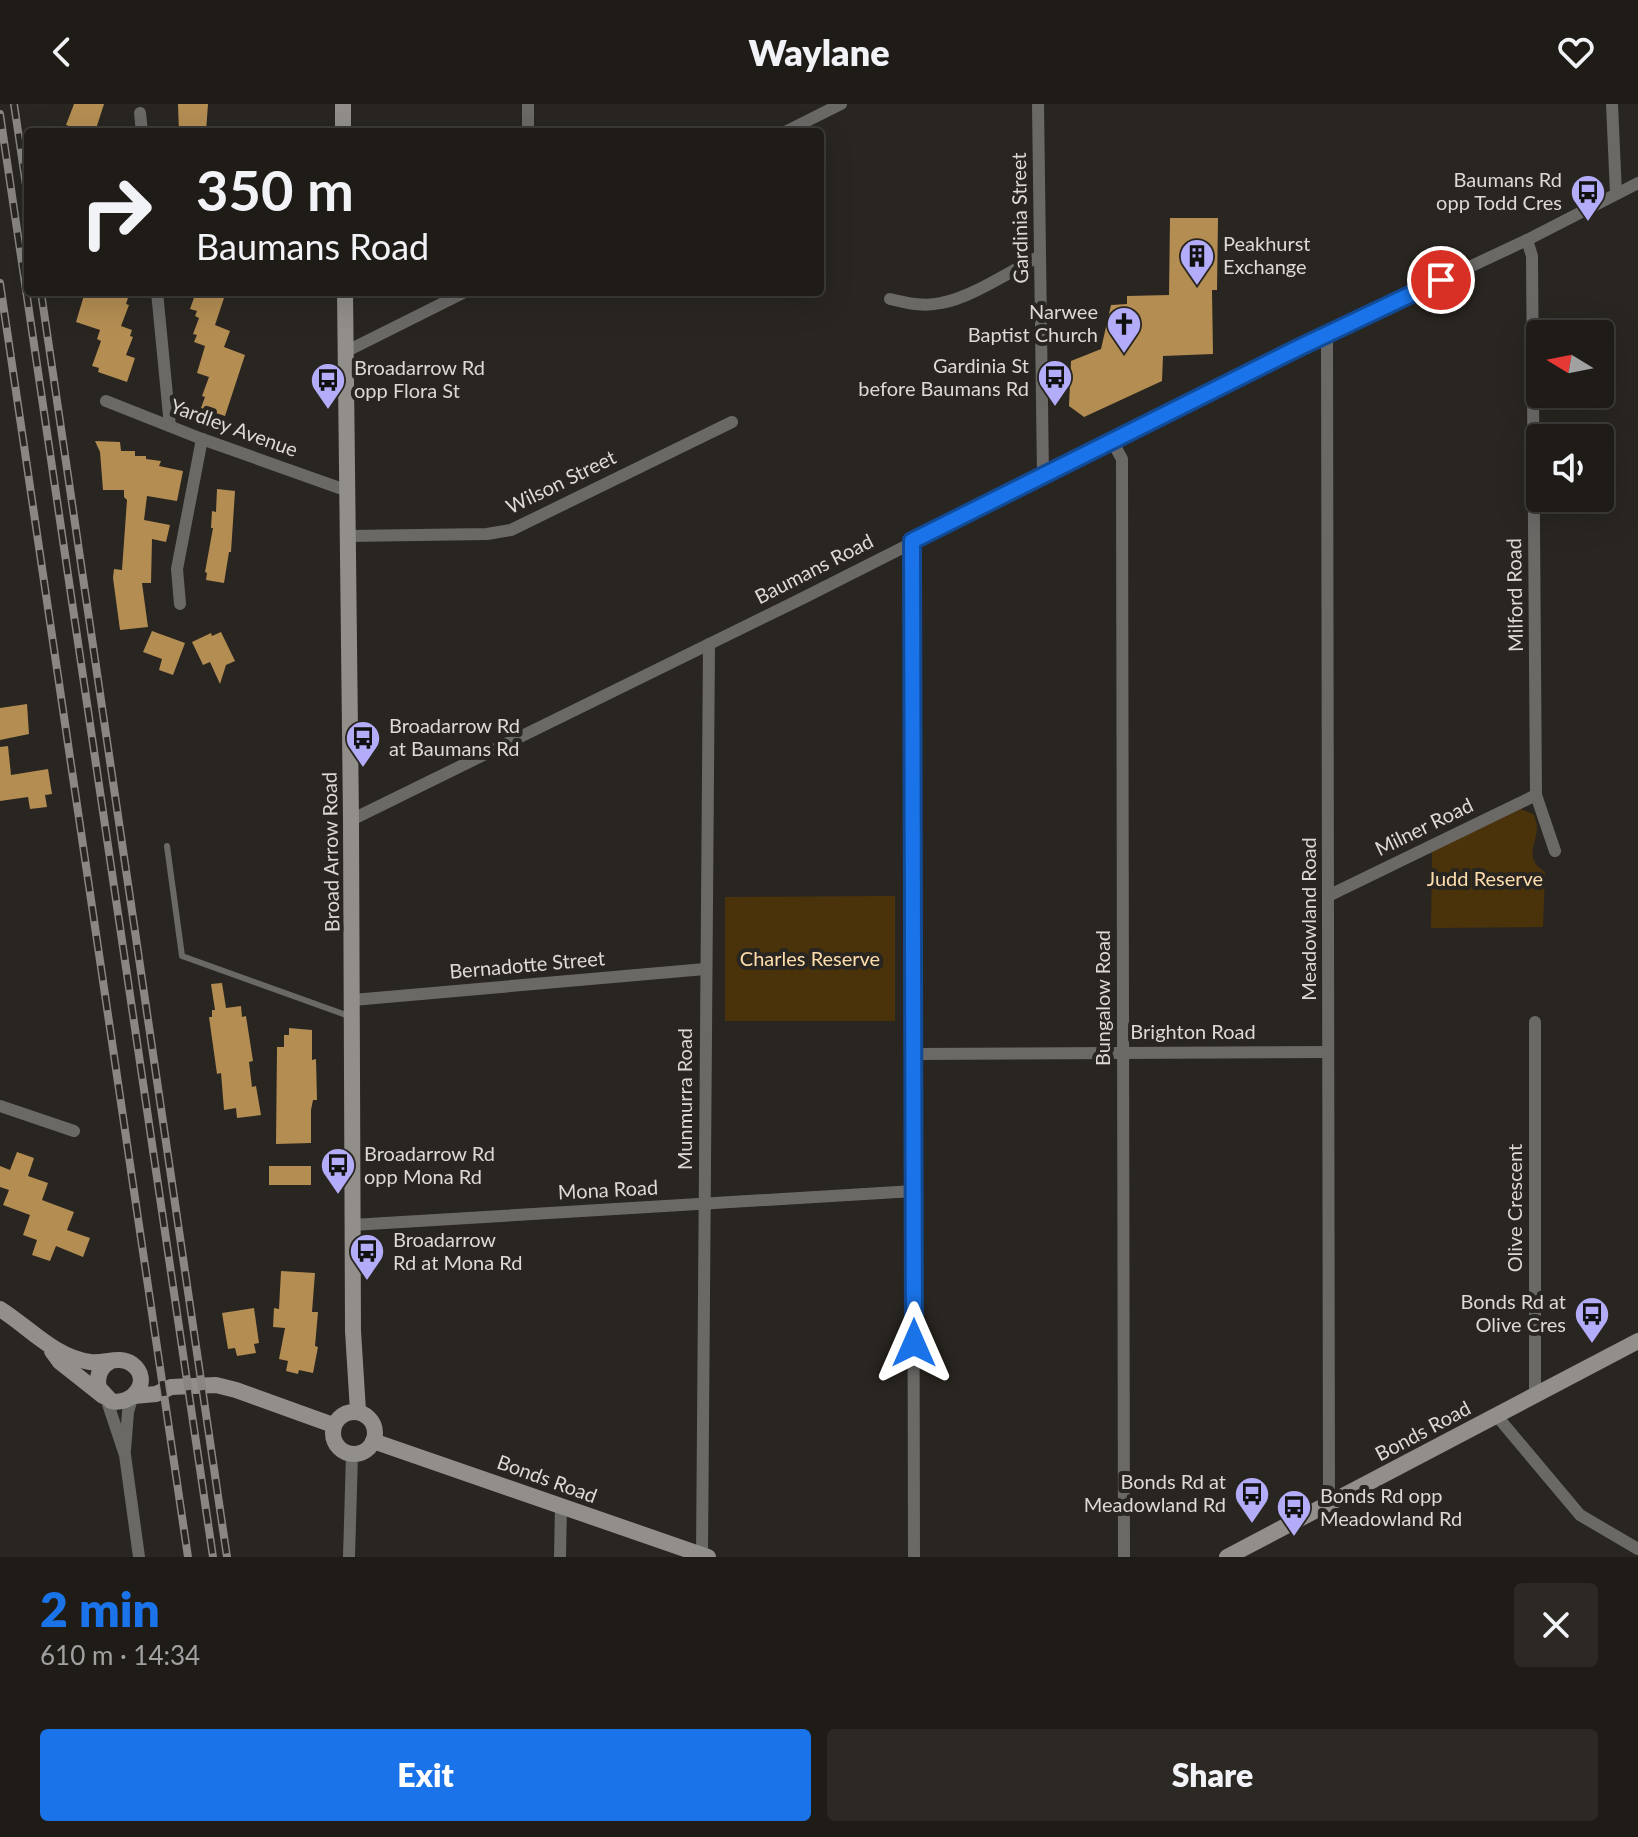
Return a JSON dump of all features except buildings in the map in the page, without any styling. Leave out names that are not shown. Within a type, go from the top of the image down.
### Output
[{"type":"main road","points":[[343,104],[343,128]]},
{"type":"main road","name":"Broad Arrow Road","points":[[345,296],[352,1225],[358,1411]]},
{"type":"main road","points":[[0,1309],[46,1344],[82,1360],[128,1361],[137,1370],[171,1387]]},
{"type":"main road","name":"Bonds Road","points":[[1227,1557],[1638,1341]]},
{"type":"main road","points":[[46,1344],[60,1362],[105,1397],[122,1402],[171,1387],[228,1387],[333,1425]]},
{"type":"main road","points":[[105,1397],[99,1388],[99,1375],[103,1366],[111,1361]]},
{"type":"main road","points":[[133,1397],[140,1384],[137,1370]]},
{"type":"main road","points":[[358,1411],[372,1422],[375,1428],[373,1441],[365,1451],[345,1452],[335,1444],[333,1425],[343,1414],[358,1411]]},
{"type":"main road","name":"Bonds Road","points":[[373,1441],[705,1556]]},
{"type":"street","points":[[528,104],[528,128]]},
{"type":"street","points":[[793,128],[841,104]]},
{"type":"street","name":"Gardinia Street","points":[[1038,104],[1043,476]]},
{"type":"street","points":[[1612,104],[1616,194]]},
{"type":"street","points":[[140,113],[142,128]]},
{"type":"street","name":"Baumans Road","points":[[351,820],[1327,334],[1527,240],[1638,183]]},
{"type":"street","name":"Milford Road","points":[[1527,240],[1532,256],[1536,795],[1555,851]]},
{"type":"street","points":[[890,299],[922,304],[941,303],[1040,256]]},
{"type":"street","points":[[157,296],[170,426]]},
{"type":"street","points":[[345,352],[457,296]]},
{"type":"street","name":"Meadowland Road","points":[[1327,334],[1329,1503]]},
{"type":"street","name":"Yardley Avenue","points":[[106,401],[348,491]]},
{"type":"street","name":"Wilson Street","points":[[348,536],[487,534],[511,530],[732,422]]},
{"type":"street","points":[[180,604],[177,569],[202,439]]},
{"type":"street","name":"Bungalow Road","points":[[1112,441],[1122,459],[1124,1557]]},
{"type":"street","points":[[912,541],[914,1557]]},
{"type":"street","name":"Munmurra Road","points":[[705,1556],[705,969],[709,644]]},
{"type":"street","name":"Milner Road","points":[[1330,895],[1536,795]]},
{"type":"street","name":"Bernadotte Street","points":[[352,1008],[705,969]]},
{"type":"street","name":"Olive Crescent","points":[[1535,1022],[1535,1394]]},
{"type":"street","name":"Brighton Road","points":[[914,1054],[1328,1052]]},
{"type":"street","points":[[0,1106],[74,1131]]},
{"type":"street","name":"Mona Road","points":[[352,1225],[914,1191]]},
{"type":"street","points":[[105,1397],[125,1455],[139,1557]]},
{"type":"street","points":[[125,1455],[128,1412],[133,1397]]},
{"type":"street","points":[[1496,1415],[1580,1515],[1638,1549]]},
{"type":"street","points":[[349,1557],[352,1454]]},
{"type":"street","points":[[560,1557],[561,1505]]},
{"type":"lane","points":[[167,846],[182,956],[352,1008]]},
{"type":"green space","name":"Judd Reserve","points":[[1521,809],[1533,814],[1536,822],[1533,859],[1545,872],[1543,927],[1431,928],[1432,850]]},
{"type":"green space","name":"Charles Reserve","points":[[895,896],[895,1021],[725,1021],[725,897]]},
{"type":"railway","points":[[14,104],[24,172]]},
{"type":"railway","points":[[0,114],[24,277]]},
{"type":"railway","points":[[0,283],[188,1557]]},
{"type":"railway","points":[[27,296],[213,1557]]},
{"type":"railway","points":[[42,296],[227,1557]]},
{"type":"place","name":"Baumans Rd opp Todd Cres","points":[[1588,223]]},
{"type":"place","name":"Peakhurst Exchange","points":[[1197,287]]},
{"type":"place","name":"Narwee Baptist Church","points":[[1124,355]]},
{"type":"place","name":"Gardinia St before Baumans Rd","points":[[1055,408]]},
{"type":"place","name":"Broadarrow Rd opp Flora St","points":[[328,411]]},
{"type":"place","name":"Broadarrow Rd at Baumans Rd","points":[[363,769]]},
{"type":"place","name":"Broadarrow Rd opp Mona Rd","points":[[338,1196]]},
{"type":"place","name":"Broadarrow Rd at Mona Rd","points":[[367,1282]]},
{"type":"place","name":"Bonds Rd at Olive Cres","points":[[1592,1345]]},
{"type":"place","name":"Bonds Rd at Meadowland Rd","points":[[1252,1525]]},
{"type":"place","name":"Bonds Rd opp Meadowland Rd","points":[[1294,1538]]},
{"type":"route","points":[[914,1343],[912,541],[1441,280]]}]
